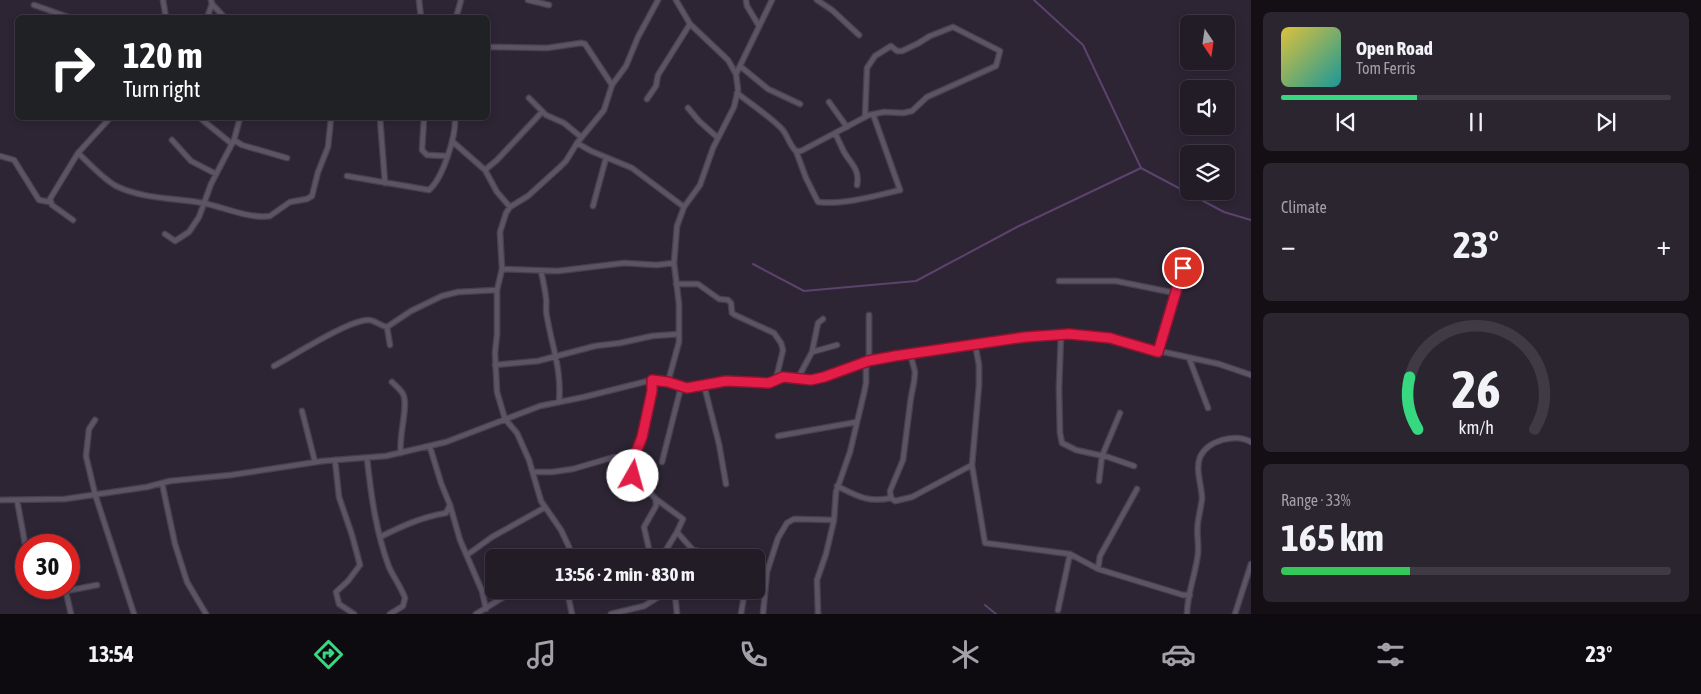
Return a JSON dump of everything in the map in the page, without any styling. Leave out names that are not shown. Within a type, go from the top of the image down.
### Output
[{"type":"street","points":[[163,0],[166,15]]},
{"type":"street","points":[[420,0],[421,15]]},
{"type":"street","points":[[457,15],[461,0]]},
{"type":"street","points":[[528,0],[549,5]]},
{"type":"street","points":[[570,549],[561,530],[544,508],[529,460],[517,433],[505,419],[497,392],[497,290],[502,269],[500,232],[510,207],[528,196],[560,167],[604,110],[612,85],[626,66],[638,37],[658,0]]},
{"type":"street","points":[[668,382],[679,334],[679,304],[674,263],[677,226],[684,207],[700,185],[718,138],[728,120],[737,93],[736,74],[728,60],[690,24],[676,0]]},
{"type":"street","points":[[746,0],[747,6],[759,26]]},
{"type":"street","points":[[736,74],[772,0]]},
{"type":"street","points":[[817,0],[832,10],[859,35]]},
{"type":"street","points":[[209,15],[211,2]]},
{"type":"street","points":[[211,2],[222,15]]},
{"type":"street","points":[[34,5],[62,15]]},
{"type":"street","points":[[646,99],[656,86],[658,74],[690,24]]},
{"type":"street","points":[[796,151],[800,151],[864,117],[873,114],[912,111],[927,97],[996,66],[1000,52],[953,27],[930,36],[902,51],[897,51],[891,46],[874,56],[867,68],[864,117]]},
{"type":"street","points":[[490,47],[547,48],[585,44],[612,85]]},
{"type":"street","points":[[740,66],[768,89],[800,104]]},
{"type":"street","points":[[737,93],[783,130],[796,151],[806,178],[818,202],[826,203],[866,198],[900,190],[873,114]]},
{"type":"street","points":[[528,98],[546,115],[564,122],[582,137]]},
{"type":"street","points":[[829,102],[847,127]]},
{"type":"street","points":[[688,108],[718,138]]},
{"type":"street","points":[[485,170],[497,160],[542,112]]},
{"type":"street","points":[[50,202],[78,153],[108,120]]},
{"type":"street","points":[[203,120],[233,142],[287,158]]},
{"type":"street","points":[[166,234],[175,241],[189,232],[199,217],[216,174],[233,142],[239,120]]},
{"type":"street","points":[[78,153],[108,181],[126,190],[166,199],[203,203],[265,217],[275,214],[290,202],[312,196],[318,172],[328,147],[332,120]]},
{"type":"street","points":[[380,120],[385,183]]},
{"type":"street","points":[[424,120],[422,150],[427,155],[448,156]]},
{"type":"street","points":[[347,176],[429,190],[433,186],[448,156],[453,142],[455,120]]},
{"type":"street","points":[[835,133],[858,174],[857,185]]},
{"type":"street","points":[[172,140],[191,161],[216,174]]},
{"type":"street","points":[[453,142],[485,170],[502,198],[510,207]]},
{"type":"street","points":[[577,143],[606,158],[632,168],[684,207]]},
{"type":"street","points":[[0,156],[14,160],[39,200],[50,202],[72,220]]},
{"type":"street","points":[[593,206],[606,158]]},
{"type":"street","points":[[502,269],[541,271],[624,263],[657,265],[674,263]]},
{"type":"street","points":[[1158,352],[1183,268]]},
{"type":"street","points":[[541,271],[546,295],[546,316],[561,384],[559,401]]},
{"type":"street","points":[[1059,281],[1116,281],[1176,293]]},
{"type":"street","points":[[676,284],[700,285],[719,299],[728,300],[731,303],[732,313],[735,315],[776,334],[783,350],[776,379]]},
{"type":"street","points":[[387,327],[411,311],[442,296],[458,292],[497,290]]},
{"type":"street","points":[[818,614],[817,580],[826,554],[834,520],[837,486],[850,452],[866,383],[869,315]]},
{"type":"street","points":[[798,378],[812,352],[818,323],[823,319]]},
{"type":"street","points":[[274,366],[333,333],[358,322],[370,320],[387,327]]},
{"type":"street","points":[[387,327],[390,345]]},
{"type":"street","points":[[496,365],[555,357],[595,346],[652,336],[679,334]]},
{"type":"street","points":[[1061,334],[1059,396],[1062,443],[1076,450],[1134,466]]},
{"type":"street","points":[[0,500],[65,499],[147,488],[162,483],[315,462],[401,453],[446,442],[527,410],[652,380],[668,382],[687,388],[726,381],[769,383],[783,377],[811,380],[867,362],[910,353],[1061,334],[1110,338],[1158,352],[1219,364],[1251,375]]},
{"type":"street","points":[[974,344],[979,365],[979,385],[972,464],[985,543],[1070,554],[1098,569],[1190,595]]},
{"type":"street","points":[[812,352],[837,345]]},
{"type":"street","points":[[891,498],[890,491],[903,460],[914,382],[915,372],[910,353]]},
{"type":"street","points":[[1189,358],[1208,408]]},
{"type":"street","points":[[652,380],[652,391],[642,437],[632,463],[633,476],[655,498],[683,519],[667,549]]},
{"type":"street","points":[[392,382],[404,398],[401,453]]},
{"type":"street","points":[[704,385],[719,444],[726,484]]},
{"type":"street","points":[[662,462],[681,387]]},
{"type":"street","points":[[302,411],[315,462]]},
{"type":"street","points":[[1098,481],[1102,456],[1120,413]]},
{"type":"street","points":[[95,420],[89,429],[86,456],[95,494],[134,614]]},
{"type":"street","points":[[778,436],[857,422]]},
{"type":"street","points":[[1187,614],[1198,553],[1198,522],[1202,501],[1198,468],[1200,458],[1203,452],[1226,438],[1237,438],[1251,442]]},
{"type":"street","points":[[430,446],[441,483],[482,591],[486,609]]},
{"type":"street","points":[[533,472],[573,469],[614,457],[632,463]]},
{"type":"street","points":[[367,458],[371,494],[380,537],[389,567],[405,598],[403,606],[390,614]]},
{"type":"street","points":[[335,460],[339,497],[360,565],[348,581],[336,592],[339,604],[354,614]]},
{"type":"street","points":[[837,486],[861,498],[878,501],[891,498],[895,500],[912,497],[972,464]]},
{"type":"street","points":[[162,483],[175,544],[187,582],[206,614]]},
{"type":"street","points":[[1098,569],[1100,556],[1137,489]]},
{"type":"street","points":[[649,549],[644,527],[656,506],[655,498]]},
{"type":"street","points":[[17,500],[23,534]]},
{"type":"street","points":[[380,537],[426,517],[446,513],[450,505]]},
{"type":"street","points":[[467,555],[492,537],[544,508]]},
{"type":"street","points":[[763,614],[767,572],[778,538],[787,523],[794,519],[834,520]]},
{"type":"street","points":[[677,532],[692,549]]},
{"type":"street","points":[[1058,610],[1070,554]]},
{"type":"street","points":[[1235,614],[1251,564]]},
{"type":"street","points":[[80,587],[97,585]]},
{"type":"street","points":[[68,599],[71,614]]},
{"type":"street","points":[[476,614],[501,599]]},
{"type":"street","points":[[569,599],[572,614]]},
{"type":"street","points":[[611,614],[644,606],[655,599]]},
{"type":"street","points":[[675,599],[677,614]]},
{"type":"street","points":[[741,614],[744,599]]},
{"type":"waterway","points":[[1034,0],[1083,45],[1141,168],[1224,212],[1251,220]]},
{"type":"waterway","points":[[753,264],[804,291],[916,281],[1017,227],[1141,168]]},
{"type":"waterway","points":[[985,605],[996,614]]},
{"type":"route","points":[[633,476],[632,463],[642,437],[652,391],[652,380],[668,382],[687,388],[726,381],[769,383],[783,377],[811,380],[868,361],[895,356],[969,344],[1069,334],[1110,338],[1158,352],[1183,268]]}]
